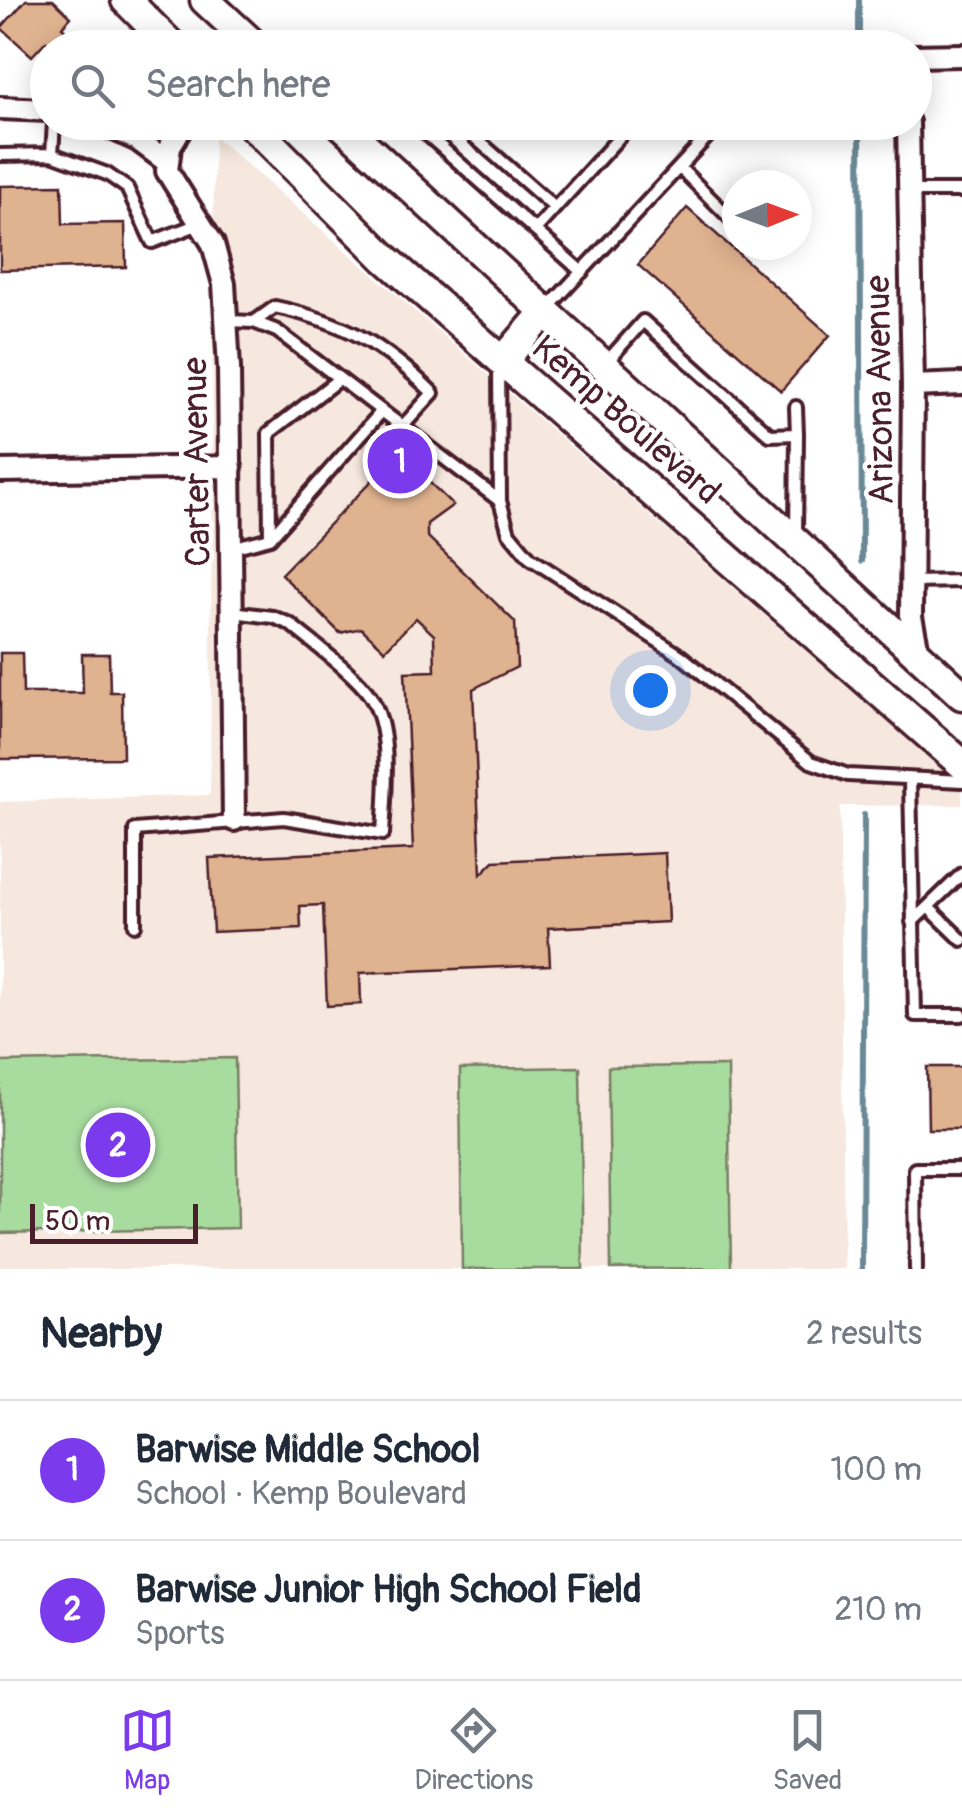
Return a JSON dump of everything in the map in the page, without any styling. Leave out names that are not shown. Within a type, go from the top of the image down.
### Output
[{"type":"main road","points":[[126,0],[156,30]]},
{"type":"main road","points":[[206,0],[237,30]]},
{"type":"main road","name":"Kemp Boulevard","points":[[267,140],[386,259],[962,764]]},
{"type":"main road","name":"Kemp Boulevard","points":[[358,140],[962,695]]},
{"type":"main road","points":[[501,360],[544,312]]},
{"type":"street","points":[[932,56],[962,56]]},
{"type":"street","points":[[0,108],[30,109]]},
{"type":"street","points":[[138,140],[166,161],[174,140]]},
{"type":"street","name":"Arizona Avenue","points":[[908,140],[913,386],[911,617],[919,656]]},
{"type":"street","name":"Carter Avenue","points":[[166,161],[166,171],[213,244],[220,263],[226,321],[234,820]]},
{"type":"street","points":[[913,386],[962,384]]},
{"type":"street","points":[[0,470],[231,466]]},
{"type":"lane","points":[[52,154],[53,140]]},
{"type":"lane","points":[[433,140],[582,272]]},
{"type":"lane","points":[[479,140],[555,208]]},
{"type":"lane","points":[[535,230],[616,140]]},
{"type":"lane","points":[[544,312],[704,140]]},
{"type":"lane","points":[[0,155],[52,154],[107,174],[127,188],[152,242],[199,224]]},
{"type":"lane","points":[[679,167],[722,209]]},
{"type":"lane","points":[[909,192],[962,191]]},
{"type":"lane","points":[[254,322],[276,307],[309,314],[354,332],[397,358],[433,393],[402,427]]},
{"type":"lane","points":[[226,321],[254,322],[277,331],[500,501]]},
{"type":"lane","points":[[603,366],[643,321],[770,435],[797,434]]},
{"type":"lane","points":[[501,360],[500,501],[509,533],[530,558],[681,656],[811,762],[848,775],[962,781]]},
{"type":"lane","points":[[270,538],[270,433],[339,379]]},
{"type":"lane","points":[[796,407],[796,543]]},
{"type":"lane","points":[[232,548],[270,538],[382,412]]},
{"type":"lane","points":[[912,582],[962,582]]},
{"type":"lane","points":[[135,925],[134,830],[284,818],[383,834],[386,781],[381,720],[369,694],[290,624],[274,617],[232,612]]},
{"type":"lane","points":[[910,780],[915,1015],[962,1014]]},
{"type":"lane","points":[[912,922],[962,874]]},
{"type":"lane","points":[[929,908],[962,940]]},
{"type":"lane","points":[[916,1269],[916,1169],[962,1169]]},
{"type":"shaded area","points":[[214,140],[219,140],[962,787],[962,805],[840,806],[844,1269],[0,1269],[0,802],[210,795]]},
{"type":"green space","points":[[235,1058],[238,1228],[0,1233],[0,1062]]},
{"type":"green space","points":[[728,1066],[731,1268],[611,1269],[608,1067]]},
{"type":"green space","points":[[580,1067],[583,1269],[462,1269],[460,1069]]},
{"type":"building","points":[[26,0],[53,0],[71,17],[62,27],[65,30],[30,30],[30,54],[1,28]]},
{"type":"building","points":[[62,185],[63,224],[125,223],[126,267],[0,270],[0,186]]},
{"type":"building","points":[[687,208],[722,239],[722,260],[746,260],[830,335],[781,391],[638,265]]},
{"type":"building","points":[[399,453],[453,505],[427,524],[427,536],[515,622],[517,667],[473,689],[481,874],[494,861],[665,853],[668,922],[548,928],[550,965],[360,973],[361,1004],[327,1006],[323,905],[300,906],[301,928],[213,932],[209,858],[413,849],[405,672],[435,671],[434,635],[416,618],[385,650],[361,628],[340,633],[281,574]]},
{"type":"building","points":[[0,653],[22,653],[23,693],[83,693],[82,654],[109,654],[110,692],[122,692],[123,758],[0,759]]},
{"type":"building","points":[[927,1067],[962,1067],[962,1129],[928,1129]]},
{"type":"waterway","points":[[859,0],[859,30]]},
{"type":"waterway","points":[[860,140],[862,561]]},
{"type":"waterway","points":[[862,1269],[864,815]]},
{"type":"place","name":"Barwise Middle School","points":[[400,461]]},
{"type":"place","name":"Barwise Junior High School Field","points":[[118,1145]]}]
